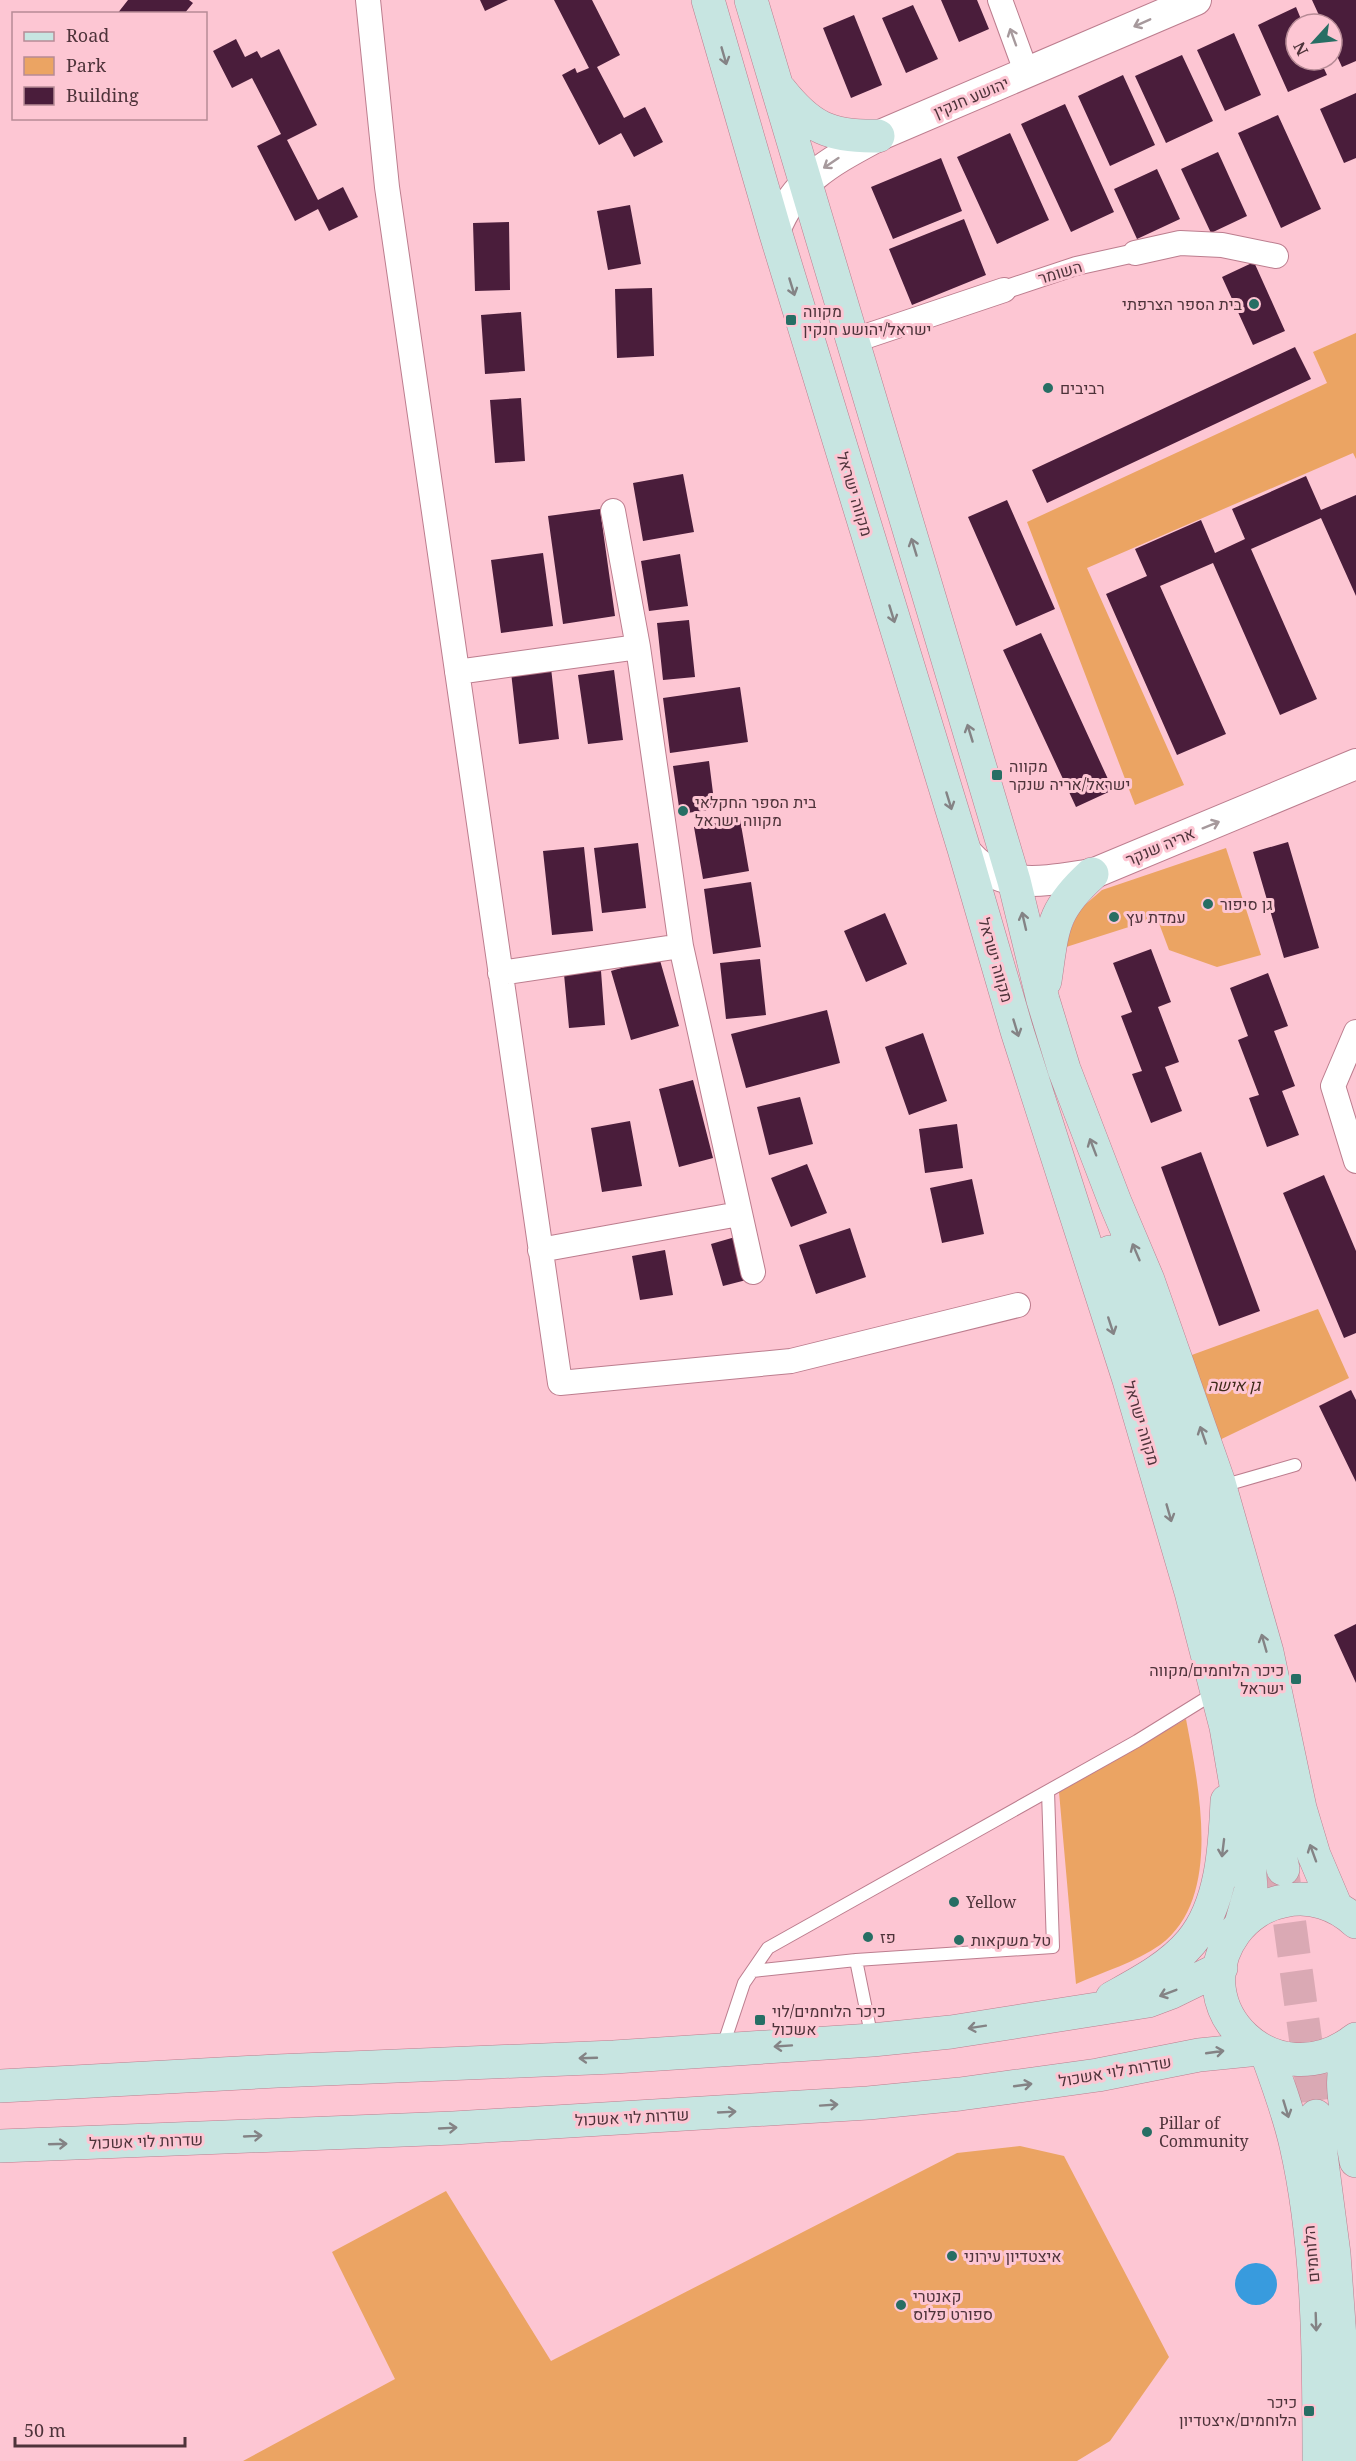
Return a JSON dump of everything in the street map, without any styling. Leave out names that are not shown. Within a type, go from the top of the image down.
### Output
[{"type":"main road","name":"מקווה ישראל","points":[[708,0],[775,231],[964,849],[1017,1031],[1072,1211],[1163,1490],[1226,1727],[1249,1861],[1251,1889],[1241,1924]]},
{"type":"main road","name":"מקווה ישראל","points":[[751,0],[1014,881],[1043,1000],[1064,1069],[1115,1202],[1149,1281],[1219,1483],[1267,1652],[1302,1817],[1314,1855],[1347,1911]]},
{"type":"main road","points":[[776,85],[806,120],[822,129],[843,135],[878,136]]},
{"type":"main road","points":[[1043,1000],[1049,945],[1054,923],[1062,905],[1092,874]]},
{"type":"main road","points":[[1108,1246],[1115,1202]]},
{"type":"main road","points":[[1072,1211],[1108,1246],[1166,1410],[1219,1586],[1243,1680],[1282,1869]]},
{"type":"main road","points":[[1091,2009],[1138,1983],[1171,1961],[1192,1942],[1204,1921],[1217,1887],[1226,1827],[1228,1785],[1226,1727]]},
{"type":"main road","points":[[1347,1911],[1316,1901],[1294,1899],[1275,1902],[1257,1911],[1241,1924],[1230,1940],[1221,1968],[1221,1997],[1227,2015],[1238,2031],[1263,2051],[1284,2059],[1303,2061],[1322,2058],[1340,2050],[1354,2040]]},
{"type":"main road","points":[[0,2086],[721,2051],[872,2040],[951,2032],[1154,1999],[1221,1968]]},
{"type":"main road","points":[[1354,2040],[1347,2052],[1343,2076],[1356,2161]]},
{"type":"main road","name":"שדרות לוי אשכול","points":[[0,2146],[453,2128],[868,2103],[960,2094],[1098,2075],[1199,2055],[1263,2051]]},
{"type":"main road","name":"הלוחמים","points":[[1263,2051],[1296,2145],[1305,2197],[1316,2308],[1319,2461]]},
{"type":"main road","points":[[1316,2116],[1335,2254],[1340,2338],[1342,2461]]},
{"type":"street","points":[[368,0],[387,187],[560,1383],[791,1361],[1018,1305]]},
{"type":"street","points":[[1000,0],[1027,74]]},
{"type":"street","name":"יהושע חנקין","points":[[775,231],[789,201],[804,182],[834,160],[878,136],[1196,0]]},
{"type":"street","name":"השומר","points":[[852,341],[1076,266],[1180,243],[1222,245],[1276,256]]},
{"type":"street","points":[[613,511],[638,647],[681,946],[753,1272]]},
{"type":"street","points":[[457,672],[638,647]]},
{"type":"street","name":"אריה שנקר","points":[[964,849],[974,863],[987,871],[1014,881],[1048,881],[1092,874],[1356,764]]},
{"type":"street","points":[[500,973],[681,946]]},
{"type":"street","points":[[1356,1032],[1334,1086],[1356,1161]]},
{"type":"street","points":[[540,1250],[739,1214]]},
{"type":"lane","points":[[1219,1483],[1236,1482],[1295,1465]]},
{"type":"lane","points":[[721,2051],[744,1983],[768,1948],[1137,1741],[1217,1692]]},
{"type":"lane","points":[[753,1971],[856,1960],[1053,1947],[1048,1791]]},
{"type":"lane","points":[[856,1960],[872,2040]]},
{"type":"green space","points":[[1356,333],[1356,459],[1353,453],[1087,568],[1184,785],[1135,805],[1027,522],[1327,383],[1313,352]]},
{"type":"green space","points":[[1226,848],[1261,955],[1217,967],[1169,950],[1157,918],[1063,948],[1079,910],[1102,890]]},
{"type":"green space","name":"גן אישה","points":[[1318,1309],[1349,1378],[1207,1446],[1178,1360]]},
{"type":"green space","points":[[1186,1719],[1200,1807],[1200,1870],[1193,1899],[1180,1924],[1160,1945],[1130,1962],[1076,1984],[1059,1792]]},
{"type":"green space","name":"קאנטרי ספורט פלוס","points":[[1020,2146],[1064,2156],[1169,2357],[1110,2441],[1077,2461],[243,2461],[395,2379],[332,2252],[446,2191],[551,2361],[957,2153]]},
{"type":"water","points":[[1256,2263],[1264,2264],[1271,2269],[1276,2276],[1276,2292],[1271,2299],[1264,2304],[1256,2305],[1248,2304],[1241,2299],[1236,2292],[1235,2284],[1236,2276],[1241,2269],[1248,2264]]},
{"type":"building","points":[[128,0],[189,0],[193,3],[186,12],[119,12]]},
{"type":"building","points":[[480,0],[508,0],[485,11]]},
{"type":"building","points":[[554,0],[592,0],[620,55],[597,67],[624,118],[645,107],[663,142],[634,157],[621,133],[599,145],[562,75],[575,68],[577,73],[589,68]]},
{"type":"building","points":[[941,0],[977,0],[989,29],[959,42]]},
{"type":"building","points":[[1312,0],[1356,0],[1356,61],[1344,66],[1344,12],[1318,12]]},
{"type":"building","points":[[913,5],[938,59],[906,73],[882,18]]},
{"type":"building","points":[[1296,7],[1298,12],[1285,12]]},
{"type":"building","points":[[1284,13],[1284,72],[1326,72],[1327,75],[1288,92],[1258,25]]},
{"type":"building","points":[[854,15],[882,85],[851,98],[823,28]]},
{"type":"building","points":[[1234,33],[1261,95],[1225,111],[1197,50]]},
{"type":"building","points":[[236,39],[245,57],[257,51],[261,58],[279,49],[317,125],[287,140],[318,200],[343,187],[358,217],[329,231],[318,209],[295,221],[257,146],[281,134],[252,78],[232,88],[213,51]]},
{"type":"building","points":[[1182,55],[1213,121],[1166,143],[1135,76]]},
{"type":"building","points":[[1123,75],[1155,145],[1110,166],[1078,96]]},
{"type":"building","points":[[1356,93],[1356,158],[1344,163],[1320,109]]},
{"type":"building","points":[[1065,104],[1114,212],[1071,232],[1021,124]]},
{"type":"building","points":[[1278,115],[1321,209],[1281,228],[1238,133]]},
{"type":"building","points":[[1010,133],[1049,220],[997,244],[957,157]]},
{"type":"building","points":[[1218,152],[1247,216],[1211,233],[1181,169]]},
{"type":"building","points":[[941,158],[962,211],[893,239],[871,187]]},
{"type":"building","points":[[1157,169],[1180,219],[1137,239],[1114,189]]},
{"type":"building","points":[[630,205],[641,264],[608,270],[597,211]]},
{"type":"building","points":[[964,219],[986,275],[912,305],[889,249]]},
{"type":"building","points":[[509,222],[510,290],[475,291],[473,223]]},
{"type":"building","name":"בית הספר הצרפתי","points":[[1254,262],[1285,331],[1253,345],[1222,277]]},
{"type":"building","points":[[652,288],[654,356],[617,358],[615,289]]},
{"type":"building","points":[[521,312],[525,371],[485,374],[481,315]]},
{"type":"building","points":[[1295,347],[1311,379],[1047,503],[1032,470]]},
{"type":"building","points":[[521,398],[525,461],[495,463],[490,400]]},
{"type":"building","points":[[683,474],[694,532],[643,541],[633,483]]},
{"type":"building","points":[[1306,476],[1321,510],[1356,495],[1356,596],[1321,518],[1251,549],[1317,699],[1280,715],[1213,563],[1160,586],[1226,734],[1177,755],[1106,594],[1147,576],[1135,549],[1201,520],[1215,553],[1245,539],[1232,509]]},
{"type":"building","points":[[1007,500],[1055,609],[1016,626],[968,517]]},
{"type":"building","points":[[600,509],[615,616],[563,624],[548,516]]},
{"type":"building","points":[[543,553],[553,626],[501,633],[491,560]]},
{"type":"building","points":[[680,554],[688,606],[649,611],[641,561]]},
{"type":"building","points":[[689,620],[695,677],[663,680],[657,623]]},
{"type":"building","points":[[1041,633],[1113,790],[1076,807],[1003,650]]},
{"type":"building","points":[[551,668],[559,739],[519,744],[511,672]]},
{"type":"building","points":[[614,670],[623,740],[588,744],[578,675]]},
{"type":"building","points":[[740,687],[748,742],[670,753],[663,698]]},
{"type":"building","points":[[709,761],[715,809],[680,814],[673,766]]},
{"type":"building","points":[[740,819],[749,871],[703,879],[694,827]]},
{"type":"building","points":[[1288,842],[1319,948],[1284,958],[1253,852]]},
{"type":"building","points":[[638,843],[646,908],[602,913],[594,848]]},
{"type":"building","points":[[584,847],[593,931],[552,935],[543,851]]},
{"type":"building","points":[[751,882],[761,947],[713,954],[704,889]]},
{"type":"building","points":[[885,913],[907,964],[866,982],[844,931]]},
{"type":"building","points":[[1151,949],[1171,1002],[1158,1007],[1179,1062],[1165,1067],[1182,1111],[1151,1123],[1132,1074],[1142,1071],[1121,1016],[1132,1012],[1113,963]]},
{"type":"building","points":[[659,957],[679,1026],[631,1040],[611,971]]},
{"type":"building","points":[[760,959],[766,1015],[726,1019],[720,963]]},
{"type":"building","points":[[601,971],[605,1025],[569,1028],[564,974]]},
{"type":"building","points":[[1268,973],[1288,1026],[1274,1031],[1295,1086],[1282,1091],[1299,1135],[1267,1147],[1249,1098],[1259,1095],[1238,1040],[1248,1036],[1230,988]]},
{"type":"building","points":[[827,1010],[840,1063],[746,1088],[731,1034]]},
{"type":"building","points":[[923,1033],[947,1101],[909,1115],[885,1047]]},
{"type":"building","points":[[693,1080],[713,1158],[679,1167],[659,1089]]},
{"type":"building","points":[[800,1097],[813,1144],[769,1155],[757,1107]]},
{"type":"building","points":[[630,1121],[642,1186],[602,1192],[591,1128]]},
{"type":"building","points":[[957,1124],[963,1168],[925,1173],[919,1129]]},
{"type":"building","points":[[1201,1152],[1260,1311],[1219,1326],[1161,1167]]},
{"type":"building","points":[[807,1164],[827,1213],[791,1227],[771,1178]]},
{"type":"building","points":[[1324,1175],[1356,1251],[1356,1333],[1344,1338],[1283,1193]]},
{"type":"building","points":[[972,1179],[984,1234],[942,1243],[930,1188]]},
{"type":"building","points":[[850,1228],[866,1277],[816,1294],[799,1245]]},
{"type":"building","points":[[742,1235],[754,1278],[723,1286],[711,1244]]},
{"type":"building","points":[[665,1250],[673,1295],[640,1300],[632,1256]]},
{"type":"building","points":[[1351,1390],[1356,1400],[1356,1482],[1319,1406]]},
{"type":"building","points":[[1356,1624],[1356,1683],[1334,1635]]},
{"type":"tunnel","points":[[1283,1874],[1316,2116]]},
{"type":"place","name":"בית הספר הצרפתי","points":[[1254,304]]},
{"type":"place","name":"מקווה ישראל/יהושע חנקין","points":[[791,320]]},
{"type":"place","name":"רביבים","points":[[1048,388]]},
{"type":"place","name":"מקווה ישראל/אריה שנקר","points":[[997,775]]},
{"type":"place","name":"בית הספר החקלאי מקווה ישראל","points":[[683,811]]},
{"type":"place","name":"גן סיפור","points":[[1208,904]]},
{"type":"place","name":"עמדת עץ","points":[[1114,917]]},
{"type":"place","name":"כיכר הלוחמים/מקווה ישראל","points":[[1296,1679]]},
{"type":"place","name":"Yellow","points":[[954,1902]]},
{"type":"place","name":"פז","points":[[868,1937]]},
{"type":"place","name":"טל משקאות","points":[[959,1940]]},
{"type":"place","name":"כיכר הלוחמים/לוי אשכול","points":[[760,2020]]},
{"type":"place","name":"Pillar of Community","points":[[1147,2132]]},
{"type":"place","name":"איצטדיון עירוני","points":[[952,2256]]},
{"type":"place","name":"קאנטרי ספורט פלוס","points":[[901,2305]]},
{"type":"place","name":"כיכר הלוחמים/איצטדיון","points":[[1309,2411]]}]
